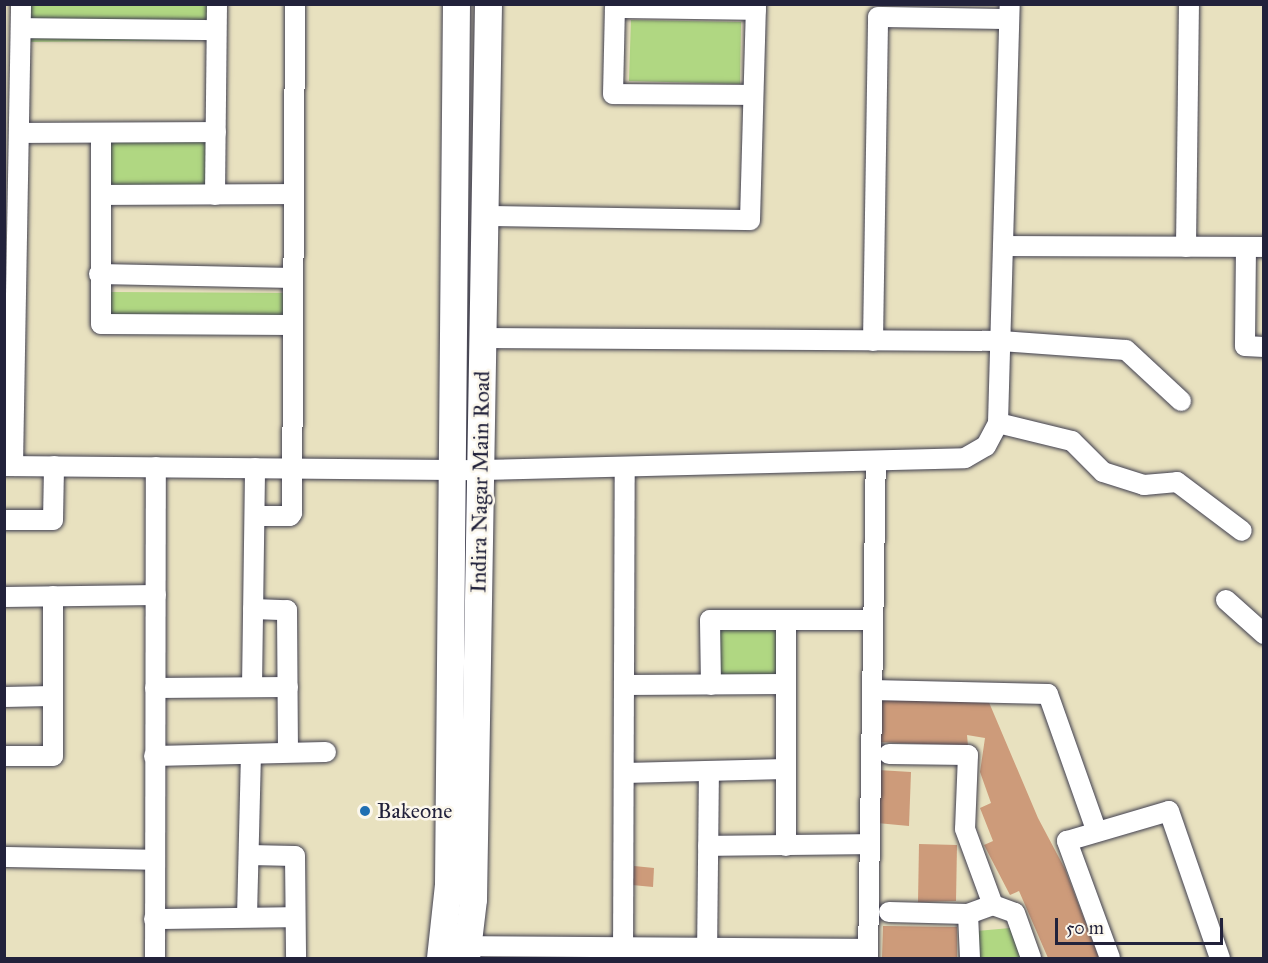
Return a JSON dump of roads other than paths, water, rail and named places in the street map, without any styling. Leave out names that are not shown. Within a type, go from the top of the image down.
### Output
[{"type":"street","points":[[21,4],[9,466],[480,470],[965,458],[986,446],[998,423],[1010,12],[878,17],[873,340]]},
{"type":"street","points":[[215,195],[217,4]]},
{"type":"street","points":[[255,516],[292,515],[295,4]]},
{"type":"street","name":"Indira Nagar Main Road","points":[[441,952],[448,884],[456,4]]},
{"type":"street","name":"Indira Nagar Main Road","points":[[467,952],[473,899],[488,4]]},
{"type":"street","points":[[1186,247],[1189,4]]},
{"type":"street","points":[[484,216],[750,220],[756,7],[615,8],[614,94],[753,95]]},
{"type":"street","points":[[21,28],[216,30]]},
{"type":"street","points":[[19,133],[216,132]]},
{"type":"street","points":[[101,133],[99,274],[101,324],[105,326],[293,325]]},
{"type":"street","points":[[101,195],[294,194]]},
{"type":"street","points":[[1004,246],[1255,247],[1245,346],[1263,347]]},
{"type":"street","points":[[99,274],[293,278]]},
{"type":"street","points":[[482,338],[1001,341],[1126,350],[1181,401]]},
{"type":"street","points":[[998,423],[1072,441],[1103,472],[1144,485],[1178,482],[1242,531]]},
{"type":"street","points":[[441,952],[868,954],[876,462]]},
{"type":"street","points":[[4,520],[53,520],[54,466]]},
{"type":"street","points":[[154,958],[156,467]]},
{"type":"street","points":[[623,953],[625,467]]},
{"type":"street","points":[[252,687],[255,468]]},
{"type":"street","points":[[4,597],[156,595]]},
{"type":"street","points":[[4,756],[53,756],[53,596]]},
{"type":"street","points":[[1226,600],[1263,634]]},
{"type":"street","points":[[253,609],[287,609],[288,752]]},
{"type":"street","points":[[711,685],[710,620],[872,620]]},
{"type":"street","points":[[786,620],[786,846]]},
{"type":"street","points":[[625,685],[786,684]]},
{"type":"street","points":[[155,688],[288,687]]},
{"type":"street","points":[[872,690],[1047,694],[1097,832]]},
{"type":"street","points":[[4,697],[52,696]]},
{"type":"street","points":[[154,756],[326,752]]},
{"type":"street","points":[[247,917],[251,754]]},
{"type":"street","points":[[889,754],[968,755],[965,829],[993,905]]},
{"type":"street","points":[[624,773],[786,769]]},
{"type":"street","points":[[707,953],[709,771]]},
{"type":"street","points":[[1110,958],[1067,842],[1169,812],[1220,958]]},
{"type":"street","points":[[708,846],[869,844]]},
{"type":"street","points":[[249,855],[295,856],[296,958]]},
{"type":"street","points":[[4,857],[155,860]]},
{"type":"street","points":[[889,912],[968,914],[993,905],[1015,913],[1030,958]]},
{"type":"street","points":[[968,914],[970,958]]},
{"type":"street","points":[[154,919],[296,917]]},
{"type":"place","name":"Bakeone","points":[[365,811]]}]
